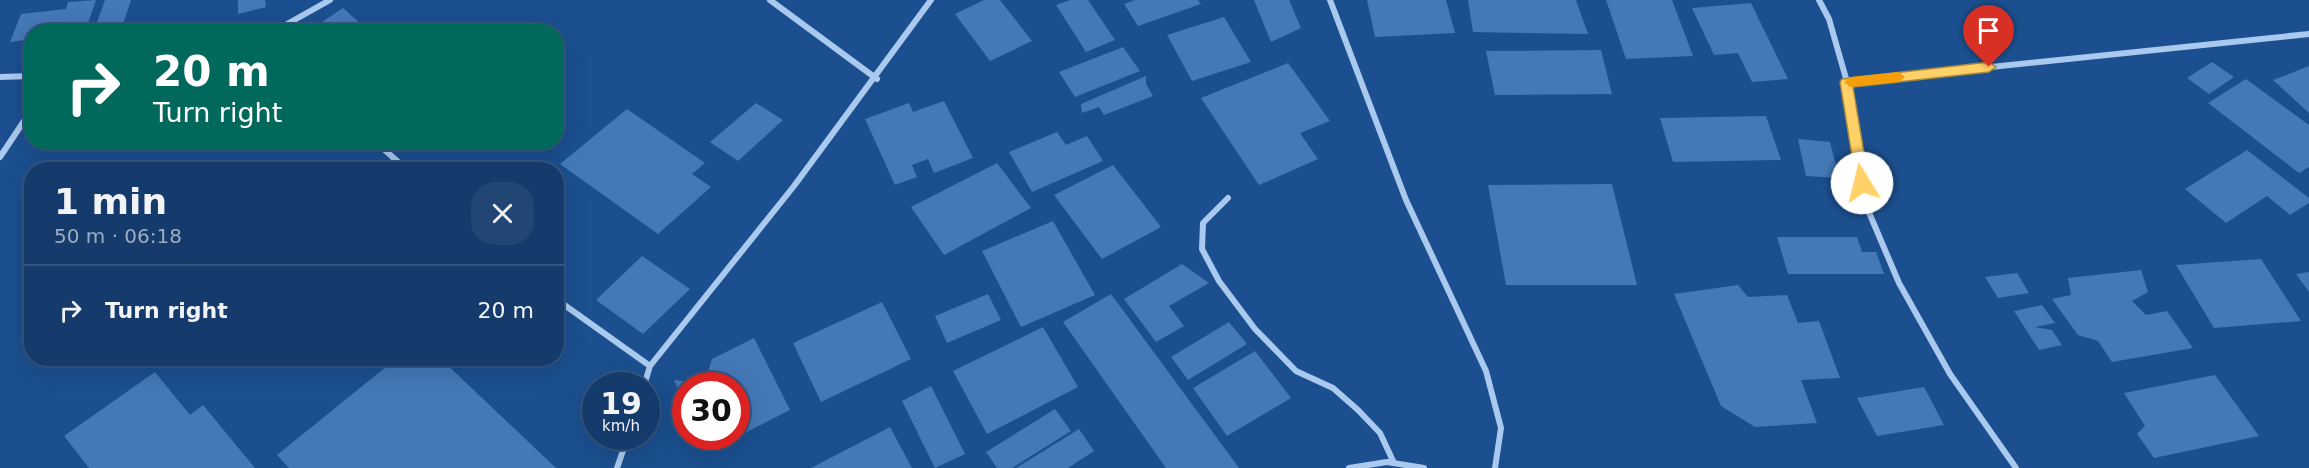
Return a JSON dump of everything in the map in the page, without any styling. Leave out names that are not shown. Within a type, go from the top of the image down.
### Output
[{"type":"street","points":[[287,24],[330,0]]},
{"type":"street","points":[[771,0],[877,79]]},
{"type":"street","points":[[648,372],[650,366],[776,212],[877,79],[931,0]]},
{"type":"street","points":[[1330,0],[1406,200],[1486,371],[1501,428],[1495,468]]},
{"type":"street","points":[[1819,0],[1829,20],[1846,82],[1865,203],[1899,283],[1950,374],[2016,468]]},
{"type":"street","points":[[1846,82],[2309,34]]},
{"type":"street","points":[[0,77],[24,76]]},
{"type":"street","points":[[0,157],[24,121]]},
{"type":"street","points":[[385,150],[398,162]]},
{"type":"street","points":[[1228,198],[1203,224],[1202,249],[1219,281],[1255,329],[1296,371],[1333,388],[1358,410],[1380,433],[1394,463]]},
{"type":"street","points":[[564,305],[650,366]]},
{"type":"street","points":[[617,468],[623,450]]},
{"type":"street","points":[[1349,468],[1394,463],[1424,468]]},
{"type":"building","points":[[96,0],[88,24],[24,24],[24,40],[10,42],[21,14],[66,9],[68,2]]},
{"type":"building","points":[[105,0],[131,0],[123,24],[96,24]]},
{"type":"building","points":[[238,0],[265,0],[266,7],[238,14]]},
{"type":"building","points":[[984,0],[1000,0],[1032,41],[990,61],[955,14]]},
{"type":"building","points":[[1070,0],[1088,0],[1115,40],[1086,52],[1056,5]]},
{"type":"building","points":[[1135,0],[1198,0],[1201,4],[1138,26],[1124,4]]},
{"type":"building","points":[[1254,0],[1289,0],[1301,28],[1271,42]]},
{"type":"building","points":[[1367,0],[1446,0],[1455,33],[1375,37]]},
{"type":"building","points":[[1468,0],[1576,0],[1588,34],[1473,32]]},
{"type":"building","points":[[1606,0],[1672,0],[1693,56],[1626,59]]},
{"type":"building","points":[[1751,3],[1788,79],[1752,82],[1738,53],[1714,55],[1692,8]]},
{"type":"building","points":[[343,8],[361,24],[319,24]]},
{"type":"building","points":[[1224,17],[1251,62],[1192,81],[1167,35]]},
{"type":"building","points":[[1123,47],[1140,71],[1075,97],[1059,72]]},
{"type":"building","points":[[1601,50],[1612,94],[1495,95],[1486,51]]},
{"type":"building","points":[[2212,62],[2234,77],[2209,94],[2187,78]]},
{"type":"building","points":[[1288,63],[1330,121],[1300,133],[1318,159],[1259,185],[1201,98]]},
{"type":"building","points":[[2309,66],[2309,113],[2273,80]]},
{"type":"building","points":[[1146,76],[1146,84],[1153,96],[1104,115],[1099,107],[1082,113],[1081,104]]},
{"type":"building","points":[[2246,79],[2309,125],[2309,167],[2299,173],[2208,103]]},
{"type":"building","points":[[944,101],[973,158],[934,173],[928,159],[912,165],[917,177],[895,185],[865,119],[909,103],[913,112]]},
{"type":"building","points":[[756,103],[783,120],[738,161],[710,142]]},
{"type":"building","points":[[627,109],[705,163],[692,174],[711,187],[658,234],[564,167],[562,162]]},
{"type":"building","points":[[1766,116],[1781,160],[1673,162],[1660,118]]},
{"type":"building","points":[[1057,132],[1066,145],[1087,136],[1103,161],[1032,192],[1009,152]]},
{"type":"building","points":[[1798,139],[1830,142],[1839,178],[1806,176]]},
{"type":"building","points":[[2247,150],[2309,198],[2309,203],[2290,215],[2267,196],[2226,223],[2185,189]]},
{"type":"building","points":[[997,163],[1031,208],[944,255],[911,207]]},
{"type":"building","points":[[1113,165],[1161,227],[1102,259],[1054,195]]},
{"type":"building","points":[[1612,184],[1637,285],[1506,285],[1488,185]]},
{"type":"building","points":[[1053,221],[1095,295],[1021,327],[982,251]]},
{"type":"building","points":[[1777,237],[1857,237],[1862,252],[1876,252],[1884,274],[1788,274]]},
{"type":"building","points":[[642,256],[690,289],[643,334],[596,300]]},
{"type":"building","points":[[2261,259],[2301,321],[2214,328],[2176,265]]},
{"type":"building","points":[[1182,264],[1209,283],[1169,306],[1184,326],[1156,342],[1124,299]]},
{"type":"building","points":[[2141,270],[2148,292],[2132,301],[2146,315],[2167,311],[2193,348],[2112,362],[2098,341],[2078,335],[2052,299],[2071,295],[2068,278]]},
{"type":"building","points":[[2309,272],[2309,292],[2296,274]]},
{"type":"building","points":[[2017,273],[2029,293],[1998,298],[1985,277]]},
{"type":"building","points":[[1738,285],[1748,297],[1787,295],[1798,323],[1819,321],[1840,378],[1801,380],[1817,423],[1755,427],[1721,406],[1674,294]]},
{"type":"building","points":[[988,294],[1001,320],[947,343],[935,316]]},
{"type":"building","points":[[1111,294],[1239,468],[1166,468],[1063,322]]},
{"type":"building","points":[[882,302],[911,359],[821,402],[793,343]]},
{"type":"building","points":[[2042,305],[2055,323],[2035,327],[2052,330],[2062,345],[2039,350],[2014,311]]},
{"type":"building","points":[[1229,322],[1247,344],[1188,380],[1171,357]]},
{"type":"building","points":[[1043,327],[1078,387],[987,434],[953,371]]},
{"type":"building","points":[[754,338],[790,410],[750,430],[750,372],[708,372],[712,359]]},
{"type":"building","points":[[1255,351],[1291,398],[1227,436],[1193,388]]},
{"type":"building","points":[[387,366],[448,366],[556,468],[289,468],[277,455]]},
{"type":"building","points":[[155,372],[190,415],[203,405],[255,468],[89,468],[64,436]]},
{"type":"building","points":[[2215,375],[2259,436],[2154,458],[2137,434],[2145,426],[2124,393]]},
{"type":"building","points":[[931,386],[965,454],[935,468],[902,401]]},
{"type":"building","points":[[1924,387],[1944,425],[1877,436],[1857,398]]},
{"type":"building","points":[[1055,409],[1071,431],[1012,468],[997,468],[986,452]]},
{"type":"building","points":[[890,427],[912,468],[811,468]]},
{"type":"building","points":[[1079,429],[1094,451],[1068,468],[1016,468]]},
{"type":"slow traffic","points":[[1850,82],[1899,77]]},
{"type":"route","points":[[1862,183],[1846,82],[1989,67]]}]
